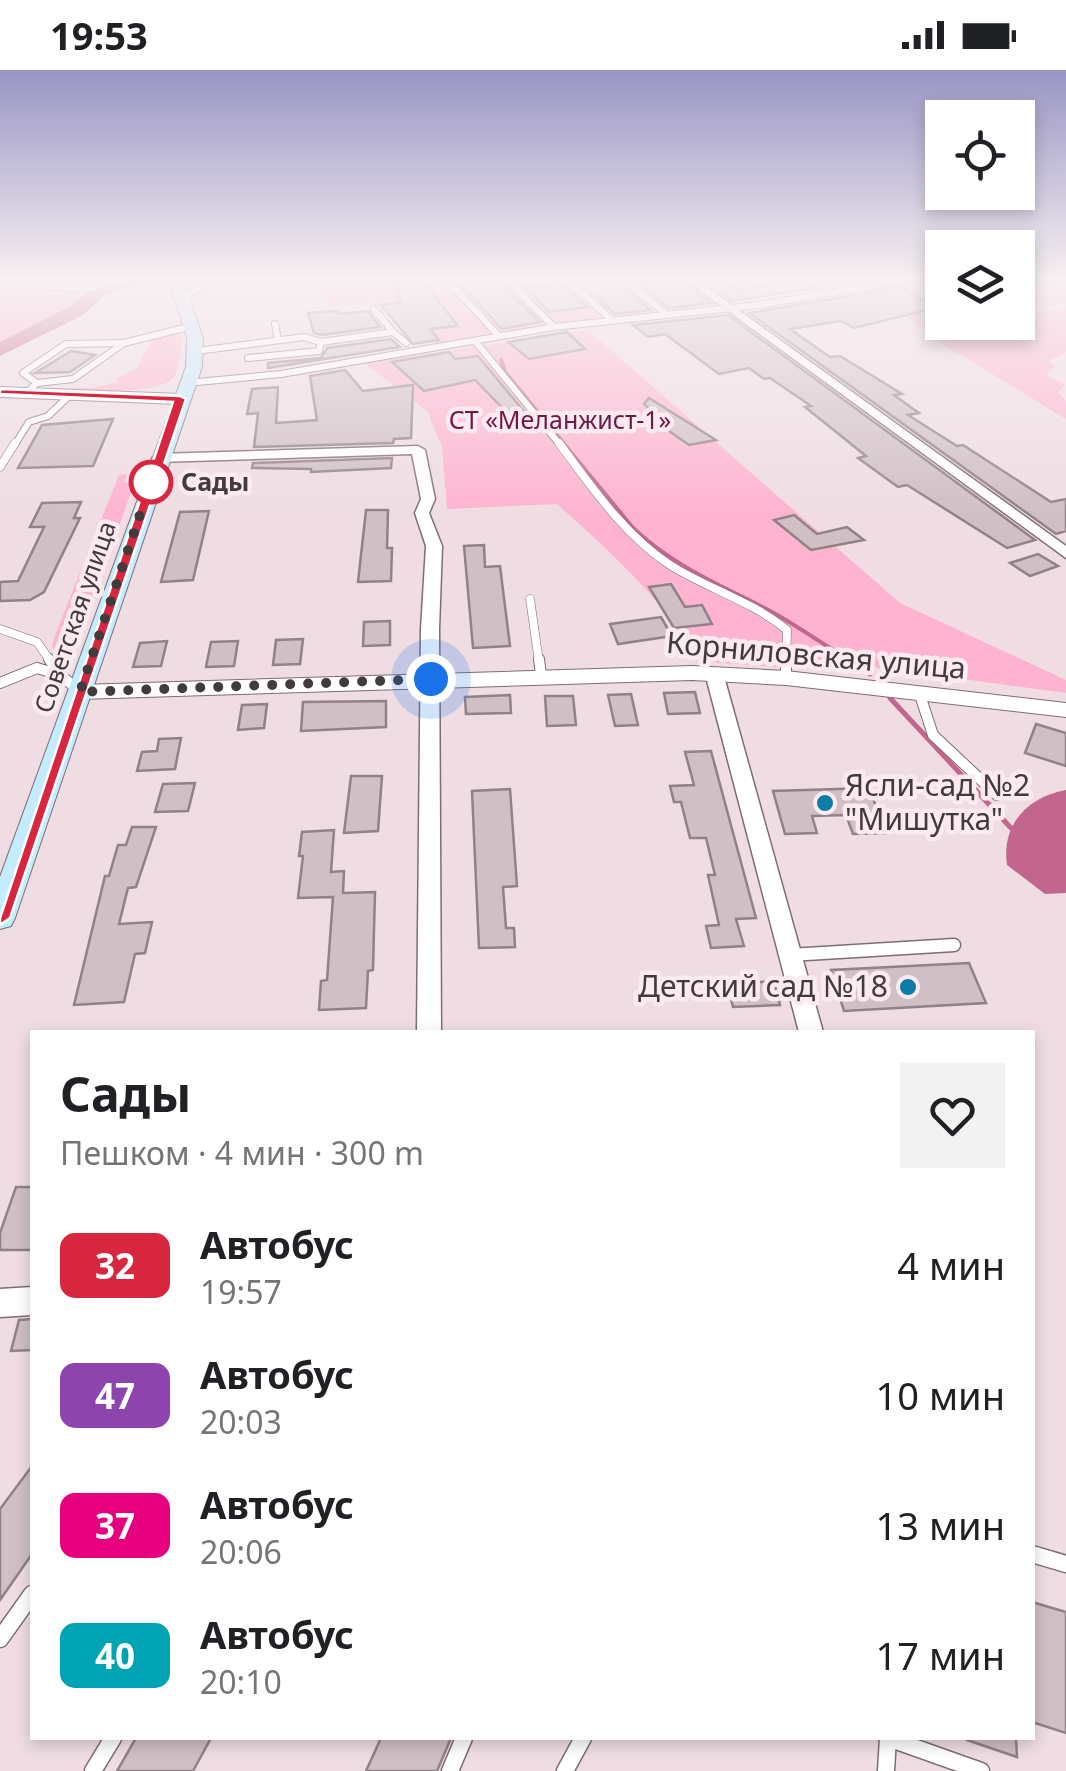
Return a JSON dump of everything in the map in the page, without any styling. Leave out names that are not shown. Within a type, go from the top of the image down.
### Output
[{"type":"main road","name":"Советская улица","points":[[2,907],[195,357]]},
{"type":"street","points":[[794,357],[1066,553]]},
{"type":"street","points":[[0,392],[32,388],[66,394],[184,391]]},
{"type":"street","points":[[159,458],[418,450],[428,499],[422,514],[434,536],[429,1030]]},
{"type":"street","points":[[714,673],[809,1030]]},
{"type":"street","name":"Корниловская улица","points":[[80,692],[714,673],[1066,710]]},
{"type":"street","points":[[0,1303],[30,1302]]},
{"type":"lane","points":[[46,357],[23,373],[32,388],[73,379],[104,357]]},
{"type":"lane","points":[[248,358],[254,357]]},
{"type":"lane","points":[[184,391],[376,357]]},
{"type":"lane","points":[[489,357],[615,514],[654,553],[690,578],[787,630],[786,678]]},
{"type":"lane","points":[[0,467],[29,422],[48,416],[66,394]]},
{"type":"lane","points":[[530,599],[541,676]]},
{"type":"lane","points":[[0,629],[37,642],[60,676],[80,692]]},
{"type":"lane","points":[[0,684],[38,668],[60,676]]},
{"type":"lane","points":[[919,692],[932,735],[997,795]]},
{"type":"lane","points":[[790,955],[954,945]]},
{"type":"lane","points":[[1035,1555],[1066,1564]]},
{"type":"lane","points":[[0,1638],[30,1597]]},
{"type":"lane","points":[[93,1771],[112,1740]]},
{"type":"lane","points":[[450,1771],[463,1740]]},
{"type":"lane","points":[[565,1771],[582,1740]]},
{"type":"lane","points":[[886,1771],[888,1740]]},
{"type":"lane","points":[[894,1740],[981,1771]]},
{"type":"green space","points":[[143,357],[180,357],[175,376],[162,385],[113,392],[52,388],[91,388],[118,382],[117,378],[137,368]]},
{"type":"green space","name":"СТ «Меланжист-1»","points":[[402,357],[619,357],[900,603],[1066,680],[1066,693],[782,655],[776,667],[709,662],[711,649],[696,648],[630,573],[557,504],[447,509],[442,447],[427,411],[364,363]]},
{"type":"green space","points":[[965,357],[1055,357],[1048,361],[1055,367],[1046,375],[1065,385],[1058,392],[1066,401],[1066,419]]},
{"type":"green space","points":[[127,474],[124,483],[134,483],[77,648],[69,653],[55,652],[52,646],[56,633],[119,475]]},
{"type":"shaded area","points":[[1066,790],[1066,893],[1045,894],[1007,865],[1008,837],[1029,806]]},
{"type":"building","points":[[61,357],[92,357],[70,372],[35,373]]},
{"type":"building","points":[[335,357],[268,368],[268,363]]},
{"type":"building","points":[[418,357],[479,357],[532,421],[517,423],[475,380],[424,391],[392,362]]},
{"type":"building","points":[[697,357],[786,357],[1035,540],[1007,548],[907,485],[898,487],[858,458],[866,456],[805,407],[811,406],[770,378],[764,379],[749,368],[719,374]]},
{"type":"building","points":[[811,357],[842,357],[902,394],[894,395],[919,413],[908,415],[1051,502],[1066,499],[1066,531],[1056,534]]},
{"type":"building","points":[[345,370],[363,391],[413,385],[411,438],[394,439],[393,443],[254,447],[258,413],[247,414],[252,389],[278,387],[276,423],[317,420],[310,376]]},
{"type":"building","points":[[649,398],[716,440],[689,445],[662,426],[666,425],[644,404]]},
{"type":"building","points":[[113,419],[93,466],[18,468],[42,425]]},
{"type":"building","points":[[392,458],[391,468],[311,472],[252,468],[253,463]]},
{"type":"building","points":[[81,502],[74,518],[80,518],[44,592],[30,600],[0,601],[0,582],[18,581],[44,527],[30,527],[42,503]]},
{"type":"building","points":[[366,510],[388,510],[391,581],[358,582]]},
{"type":"building","points":[[209,511],[193,580],[161,582],[180,512]]},
{"type":"building","points":[[794,515],[817,534],[847,527],[864,540],[811,550],[774,520]]},
{"type":"building","points":[[484,545],[485,567],[500,566],[510,646],[473,648],[464,546]]},
{"type":"building","points":[[1038,554],[1058,566],[1030,576],[1010,563]]},
{"type":"building","points":[[671,584],[685,607],[702,605],[712,624],[674,628],[649,587]]},
{"type":"building","points":[[661,617],[672,636],[618,644],[610,624]]},
{"type":"building","points":[[390,621],[390,645],[363,646],[364,622]]},
{"type":"building","points":[[303,639],[300,664],[273,665],[276,640]]},
{"type":"building","points":[[167,641],[161,666],[133,667],[140,643]]},
{"type":"building","points":[[238,641],[234,666],[206,667],[211,642]]},
{"type":"building","points":[[695,692],[700,713],[668,714],[664,693]]},
{"type":"building","points":[[631,694],[638,725],[615,726],[608,695]]},
{"type":"building","points":[[510,695],[511,713],[466,714],[465,697]]},
{"type":"building","points":[[545,696],[573,696],[576,725],[547,726]]},
{"type":"building","points":[[386,701],[386,727],[301,731],[303,702]]},
{"type":"building","points":[[267,704],[264,728],[238,730],[242,705]]},
{"type":"building","points":[[1036,724],[1066,733],[1066,766],[1025,753]]},
{"type":"building","points":[[181,738],[175,769],[137,771],[142,752],[157,751],[159,739]]},
{"type":"building","points":[[711,751],[756,918],[736,919],[744,946],[711,948],[706,926],[719,925],[708,875],[715,875],[706,838],[690,838],[681,802],[674,802],[670,786],[694,785],[685,752]]},
{"type":"building","points":[[351,776],[382,776],[378,831],[344,833]]},
{"type":"building","points":[[195,783],[188,811],[155,812],[163,784]]},
{"type":"building","name":"Ясли-сад №2 \"Мишутка\"","points":[[869,788],[886,833],[853,834],[846,815],[812,816],[817,833],[785,834],[773,791]]},
{"type":"building","points":[[510,789],[517,886],[503,887],[506,928],[514,928],[515,947],[479,948],[472,791]]},
{"type":"building","points":[[132,827],[156,827],[136,887],[128,888],[119,924],[152,922],[145,953],[135,954],[124,1002],[74,1005],[105,876],[109,876],[118,845],[126,845]]},
{"type":"building","points":[[334,830],[331,872],[344,871],[343,893],[375,892],[373,970],[368,971],[366,1008],[319,1010],[321,981],[327,980],[333,897],[298,898],[302,832]]},
{"type":"building","name":"Детский сад №18","points":[[969,963],[986,1003],[844,1011],[831,970]]},
{"type":"building","points":[[774,981],[780,1005],[733,1007],[727,984]]},
{"type":"building","points":[[16,1187],[30,1187],[30,1250],[0,1250],[0,1233]]},
{"type":"building","points":[[30,1319],[30,1350],[11,1351],[19,1320]]},
{"type":"building","points":[[30,1469],[30,1557],[0,1600],[0,1509]]},
{"type":"building","points":[[1035,1603],[1066,1612],[1066,1733],[1035,1723]]},
{"type":"building","points":[[135,1740],[210,1740],[193,1771],[117,1771]]},
{"type":"building","points":[[380,1740],[450,1740],[437,1771],[366,1771]]},
{"type":"building","points":[[967,1740],[1016,1740],[1017,1757]]},
{"type":"waterway","points":[[501,360],[505,372],[633,528],[649,542],[851,662]]},
{"type":"waterway","points":[[847,659],[870,674]]},
{"type":"waterway","points":[[890,698],[1011,828]]},
{"type":"bus line","name":"32","points":[[0,392],[180,399],[0,918]]},
{"type":"place","name":"Сады","points":[[151,482]]},
{"type":"place","name":"Ясли-сад №2 \"Мишутка\"","points":[[825,803]]},
{"type":"place","name":"Детский сад №18","points":[[908,987]]},
{"type":"route","points":[[151,482],[80,692],[431,679]]}]
